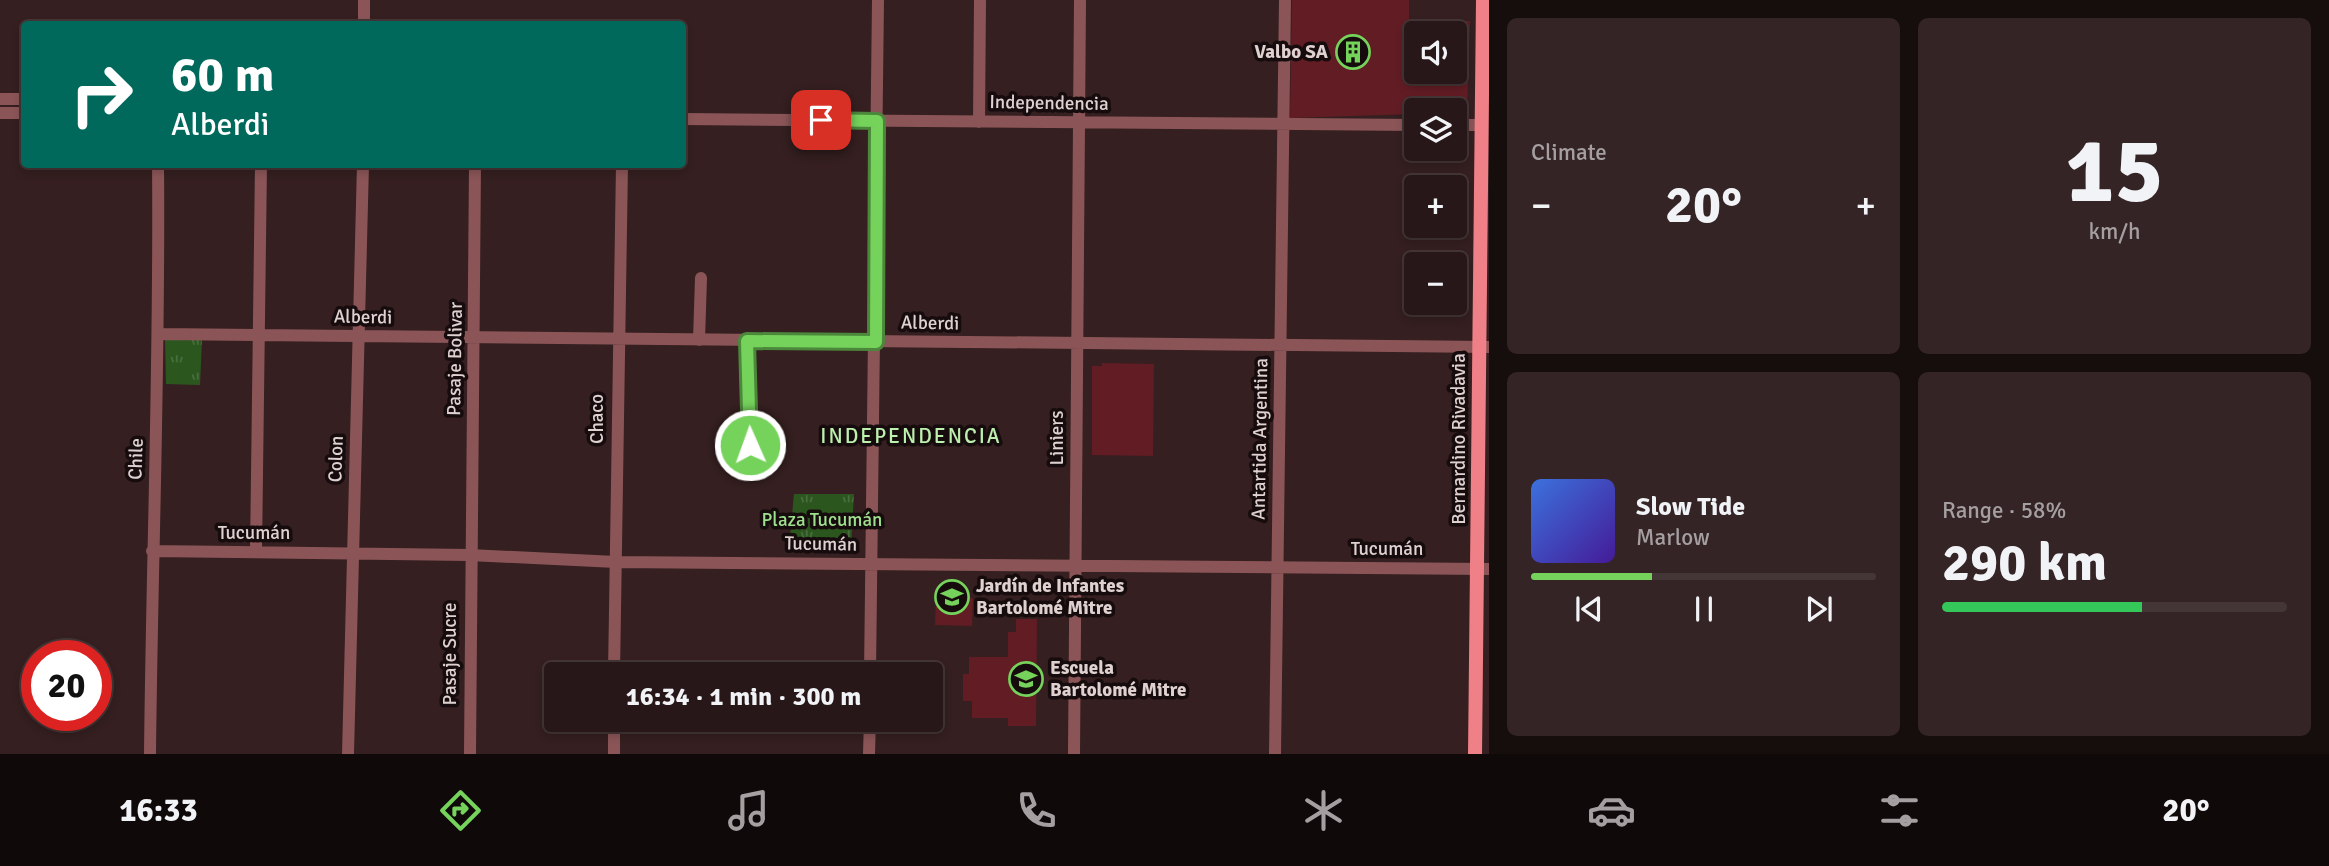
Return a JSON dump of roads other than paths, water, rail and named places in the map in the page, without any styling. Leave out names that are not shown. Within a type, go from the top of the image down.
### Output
[{"type":"main road","name":"Bernardino Rivadavia","points":[[1475,754],[1483,569],[1484,214],[1481,125],[1486,35],[1483,0]]},
{"type":"street","points":[[364,0],[364,21]]},
{"type":"street","points":[[870,662],[878,0]]},
{"type":"street","points":[[979,122],[980,0]]},
{"type":"street","name":"Liniers","points":[[1074,754],[1080,0]]},
{"type":"street","name":"Antartida Argentina","points":[[1275,754],[1285,0]]},
{"type":"street","points":[[0,99],[21,99]]},
{"type":"street","points":[[0,113],[21,113]]},
{"type":"street","name":"Independencia","points":[[686,119],[1404,125]]},
{"type":"street","points":[[1467,125],[1481,125]]},
{"type":"street","name":"Chile","points":[[150,754],[152,551],[160,334],[158,168]]},
{"type":"street","points":[[256,552],[261,168]]},
{"type":"street","name":"Colon","points":[[348,754],[363,168]]},
{"type":"street","name":"Pasaje Bolivar","points":[[470,555],[475,337],[475,168]]},
{"type":"street","name":"Chaco","points":[[614,662],[617,339],[622,168]]},
{"type":"street","points":[[699,340],[701,278]]},
{"type":"street","name":"Alberdi","points":[[160,334],[1484,347]]},
{"type":"street","points":[[747,341],[750,445]]},
{"type":"street","name":"Tucumán","points":[[152,551],[470,555],[616,562],[1483,569]]},
{"type":"street","name":"Pasaje Sucre","points":[[470,555],[470,754]]},
{"type":"street","points":[[614,732],[614,754]]},
{"type":"street","points":[[869,754],[870,732]]},
{"type":"place","name":"Valbo SA","points":[[1353,52]]},
{"type":"place","name":"Jardín de Infantes Bartolomé Mitre","points":[[952,597]]},
{"type":"place","name":"Escuela Bartolomé Mitre","points":[[1026,679]]},
{"type":"district","name":"INDEPENDENCIA","points":[[911,436]]},
{"type":"park label","name":"Plaza Tucumán","points":[[822,520]]}]
